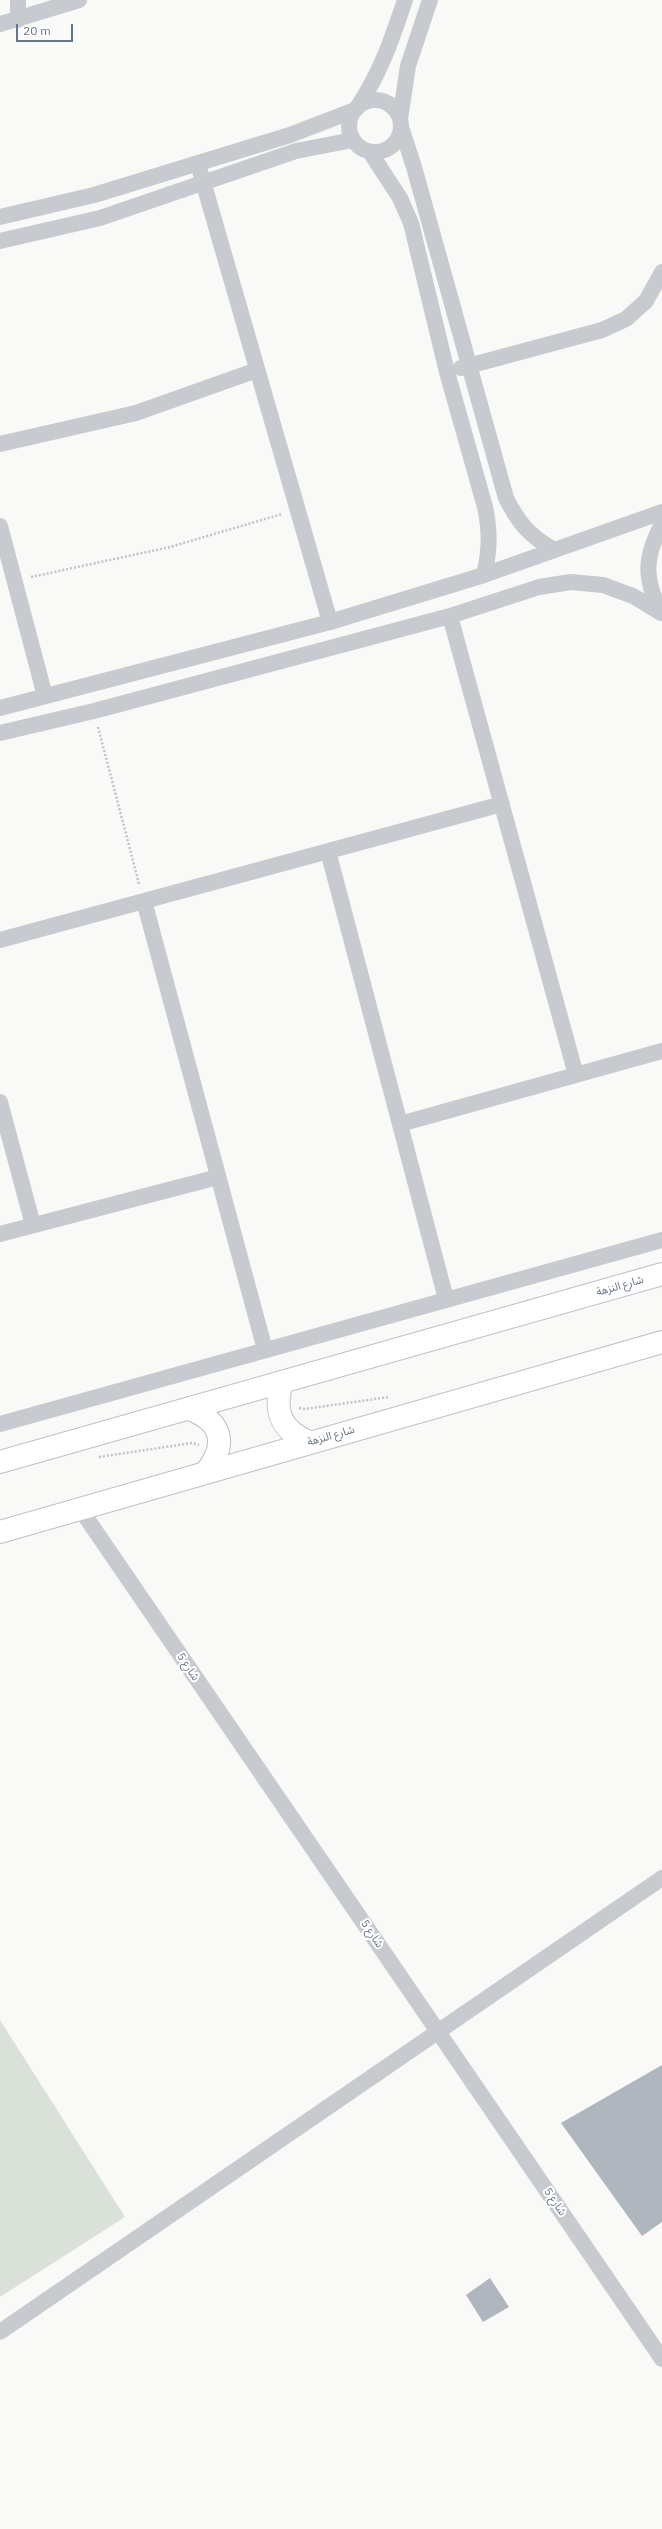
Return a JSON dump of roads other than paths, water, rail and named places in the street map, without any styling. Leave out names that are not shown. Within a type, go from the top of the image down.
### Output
[{"type":"main road","name":"شارع النزهة","points":[[0,1462],[662,1274]]},
{"type":"main road","name":"شارع النزهة","points":[[0,1532],[81,1510],[203,1462],[310,1442],[662,1342]]},
{"type":"main road","points":[[282,1382],[277,1396],[279,1412],[285,1425],[296,1436],[310,1442]]},
{"type":"main road","points":[[189,1409],[205,1415],[216,1427],[220,1442],[217,1459],[203,1462]]},
{"type":"street","points":[[18,0],[18,20]]},
{"type":"street","points":[[0,24],[18,20],[79,0]]},
{"type":"street","points":[[405,0],[385,60],[372,85],[356,109],[349,124],[353,140],[360,147],[370,152],[400,198],[411,224],[447,372],[490,529],[489,552],[484,575]]},
{"type":"street","points":[[370,152],[384,150],[391,147],[400,135],[400,123],[408,66],[430,0]]},
{"type":"street","points":[[0,217],[94,195],[198,164],[290,135],[356,109],[365,102],[376,100],[386,103],[395,110],[414,167],[506,498],[517,520],[527,532],[554,550]]},
{"type":"street","points":[[0,241],[100,218],[296,151],[353,140]]},
{"type":"street","points":[[198,164],[330,622]]},
{"type":"street","points":[[447,372],[602,330],[626,319],[646,301],[662,272]]},
{"type":"street","points":[[0,444],[136,413],[257,370]]},
{"type":"street","points":[[0,708],[330,622],[484,575],[662,512]]},
{"type":"street","points":[[661,614],[650,591],[647,567],[652,543],[662,524]]},
{"type":"street","points":[[0,526],[45,696]]},
{"type":"street","points":[[0,733],[94,711],[450,616],[539,587],[571,582],[603,585],[633,596],[661,614]]},
{"type":"street","points":[[450,616],[576,1075]]},
{"type":"street","points":[[0,940],[502,804]]},
{"type":"street","points":[[328,851],[446,1299]]},
{"type":"street","points":[[144,901],[265,1350]]},
{"type":"street","points":[[400,1124],[662,1051]]},
{"type":"street","points":[[0,1102],[33,1225]]},
{"type":"street","points":[[0,1234],[218,1177]]},
{"type":"street","points":[[0,1424],[662,1240]]},
{"type":"street","name":"شارع 5","points":[[81,1510],[662,2359]]},
{"type":"street","points":[[0,2332],[438,2030],[662,1878]]}]
